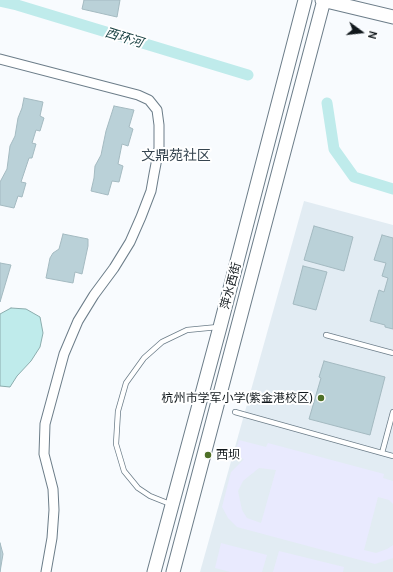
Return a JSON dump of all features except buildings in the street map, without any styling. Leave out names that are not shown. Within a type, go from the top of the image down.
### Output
[{"type":"main road","name":"萍水西街","points":[[154,572],[306,0]]},
{"type":"main road","name":"萍水西街","points":[[173,572],[323,0]]},
{"type":"main road","points":[[323,0],[393,17]]},
{"type":"street","points":[[0,59],[138,95],[149,100],[157,110],[159,125],[159,148],[151,191],[130,242],[78,321],[64,354],[45,424],[44,454],[54,489],[52,538],[46,572]]},
{"type":"lane","points":[[172,505],[150,496],[138,488],[124,471],[116,444],[118,411],[126,382],[144,358],[162,342],[187,330],[220,327]]},
{"type":"lane","points":[[326,335],[393,353]]},
{"type":"lane","points":[[235,412],[393,456]]},
{"type":"lane","points":[[382,453],[393,412]]},
{"type":"shaded area","name":"杭州市学军小学(紫金港校区)","points":[[304,201],[393,225],[393,572],[200,572]]},
{"type":"shaded area","points":[[11,308],[26,309],[40,317],[43,333],[40,347],[10,387],[0,386],[0,314]]},
{"type":"shaded area","points":[[239,440],[266,447],[268,443],[384,474],[383,478],[393,481],[393,504],[389,500],[378,497],[364,550],[376,553],[393,545],[393,558],[375,564],[237,527],[228,518],[222,507],[231,472],[244,459],[234,456]],"holes":[[[259,468],[276,470],[261,523],[247,518],[242,510],[238,491],[243,481]]]},
{"type":"shaded area","points":[[221,543],[267,555],[262,572],[230,572],[215,568]]},
{"type":"shaded area","points":[[279,551],[344,567],[343,572],[273,572]]},
{"type":"waterway","name":"西环河","points":[[0,1],[248,75]]},
{"type":"waterway","name":"西环河","points":[[327,103],[334,149],[354,177],[393,189]]},
{"type":"place","name":"杭州市学军小学(紫金港校区)","points":[[321,398]]},
{"type":"place","name":"西坝","points":[[208,455]]},
{"type":"district","name":"文鼎苑社区","points":[[176,156]]}]
